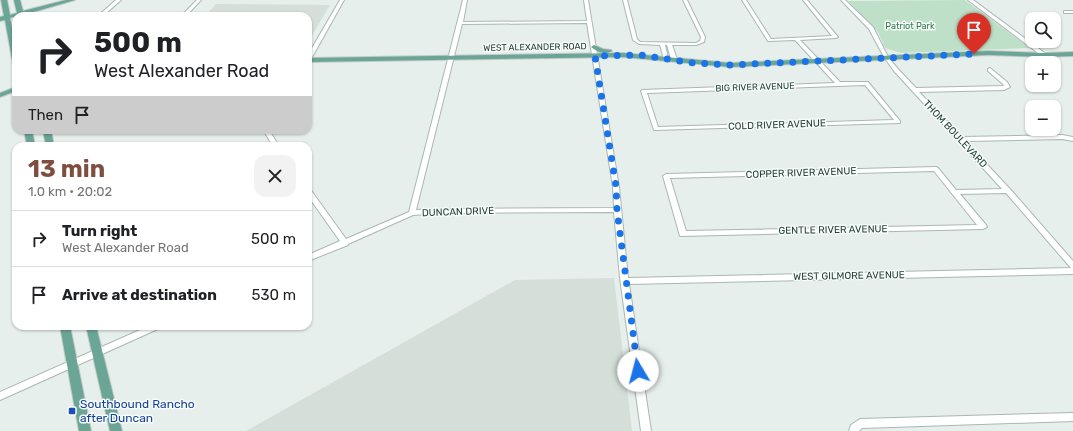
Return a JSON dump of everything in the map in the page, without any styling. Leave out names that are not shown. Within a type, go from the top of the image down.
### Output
[{"type":"main road","points":[[4,0],[12,43]]},
{"type":"main road","points":[[17,0],[20,12]]},
{"type":"main road","points":[[26,12],[61,0]]},
{"type":"main road","points":[[28,12],[72,0]]},
{"type":"main road","points":[[40,12],[49,7]]},
{"type":"main road","points":[[0,18],[12,15]]},
{"type":"main road","points":[[594,47],[602,51],[628,52],[658,57]]},
{"type":"main road","name":"WEST ALEXANDER ROAD","points":[[312,59],[623,55],[658,57],[694,63],[730,65],[988,53],[1044,55],[1073,54]]},
{"type":"main road","points":[[0,90],[12,86]]},
{"type":"main road","points":[[0,95],[12,90]]},
{"type":"main road","points":[[66,330],[85,431]]},
{"type":"main road","points":[[92,330],[116,431]]},
{"type":"street","points":[[105,12],[119,0]]},
{"type":"street","points":[[187,12],[199,0]]},
{"type":"street","points":[[312,52],[342,0]]},
{"type":"street","points":[[412,214],[465,0]]},
{"type":"street","points":[[586,0],[616,186],[617,210],[646,431]]},
{"type":"street","points":[[625,0],[635,39],[639,43],[696,44],[702,42],[703,37],[685,0]]},
{"type":"street","points":[[744,0],[770,40],[836,37],[805,0]]},
{"type":"street","name":"THOM BOULEVARD","points":[[843,0],[871,28],[886,57],[914,90],[1008,191],[1073,266]]},
{"type":"street","points":[[970,0],[1044,55]]},
{"type":"street","points":[[1066,12],[1073,12]]},
{"type":"street","points":[[460,23],[590,22]]},
{"type":"street","points":[[799,39],[811,56],[818,61],[839,84]]},
{"type":"street","points":[[662,43],[666,58]]},
{"type":"street","points":[[669,43],[674,59]]},
{"type":"street","points":[[914,90],[1007,87],[1005,83],[990,70]]},
{"type":"street","name":"BIG RIVER AVENUE","points":[[656,129],[644,91],[866,83],[898,122]]},
{"type":"street","name":"COLD RIVER AVENUE","points":[[656,129],[898,122]]},
{"type":"street","points":[[960,139],[1072,138]]},
{"type":"street","name":"COPPER RIVER AVENUE","points":[[683,234],[666,176],[936,169],[955,192]]},
{"type":"street","points":[[955,192],[1008,191]]},
{"type":"street","name":"GENTLE RIVER AVENUE","points":[[683,234],[982,227],[955,192]]},
{"type":"street","points":[[312,197],[345,243]]},
{"type":"street","name":"DUNCAN DRIVE","points":[[312,256],[412,214],[441,211],[617,210]]},
{"type":"street","name":"WEST GILMORE AVENUE","points":[[626,281],[1073,271]]},
{"type":"street","points":[[0,396],[148,330]]},
{"type":"street","points":[[854,430],[860,424],[1073,417]]},
{"type":"shaded area","points":[[216,4],[330,5],[312,35],[312,12],[209,12]]},
{"type":"shaded area","points":[[614,278],[632,431],[246,431],[515,280]]},
{"type":"green space","name":"Patriot Park","points":[[965,0],[1025,44],[1025,48],[1030,48],[901,53],[885,48],[878,32],[848,1]]},
{"type":"place","name":"Southbound Rancho after Duncan","points":[[72,411]]},
{"type":"route","points":[[638,371],[617,210],[616,186],[595,56],[640,55],[694,63],[730,65],[974,54]]}]
